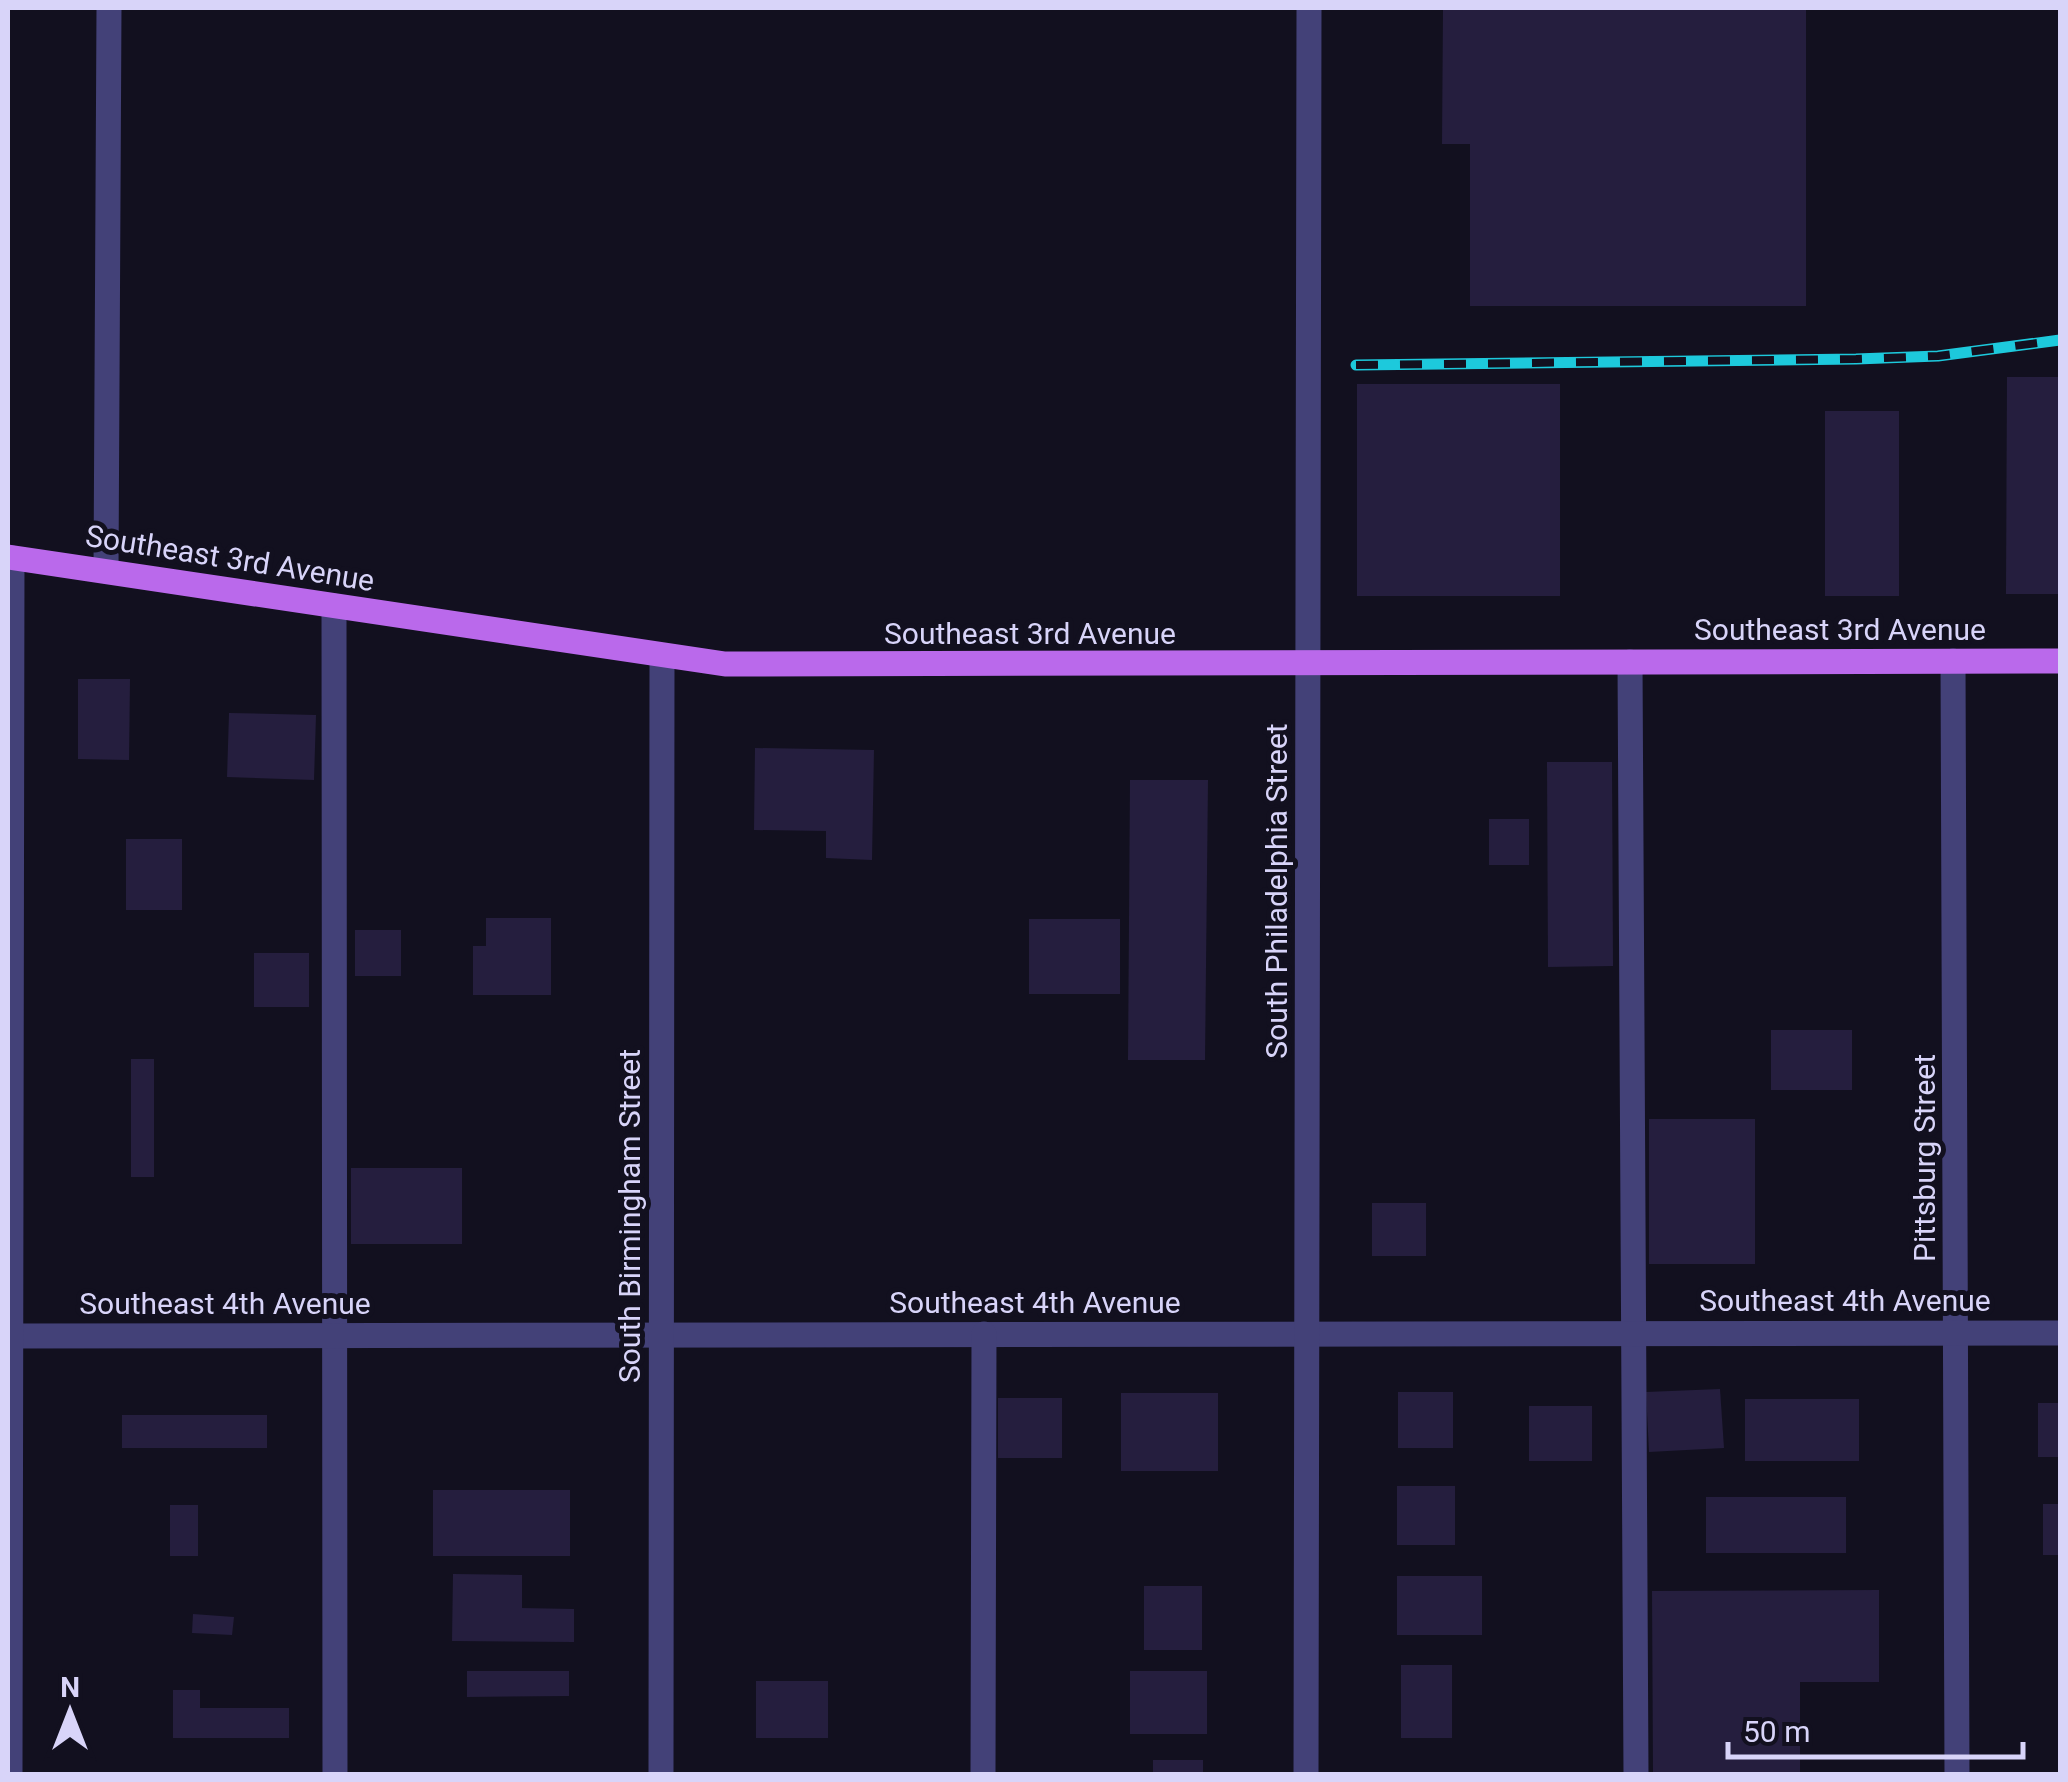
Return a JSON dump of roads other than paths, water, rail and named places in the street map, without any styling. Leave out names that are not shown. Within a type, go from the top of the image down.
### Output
[{"type":"main road","name":"Southeast 3rd Avenue","points":[[10,558],[662,657],[791,666],[2060,661]]},
{"type":"street","points":[[106,571],[108,8]]},
{"type":"street","name":"South Philadelphia Street","points":[[1306,1774],[1310,1334],[1310,8]]},
{"type":"street","points":[[10,558],[10,1774]]},
{"type":"street","points":[[334,606],[335,1774]]},
{"type":"street","name":"South Birmingham Street","points":[[661,1774],[662,657]]},
{"type":"street","name":"Pittsburg Street","points":[[1954,661],[1957,1774]]},
{"type":"street","points":[[1630,662],[1636,1774]]},
{"type":"street","name":"Southeast 4th Avenue","points":[[10,1336],[2060,1332]]},
{"type":"street","points":[[983,1774],[984,1334]]},
{"type":"railway","points":[[1356,365],[1856,359],[1938,356],[2060,340]]}]
